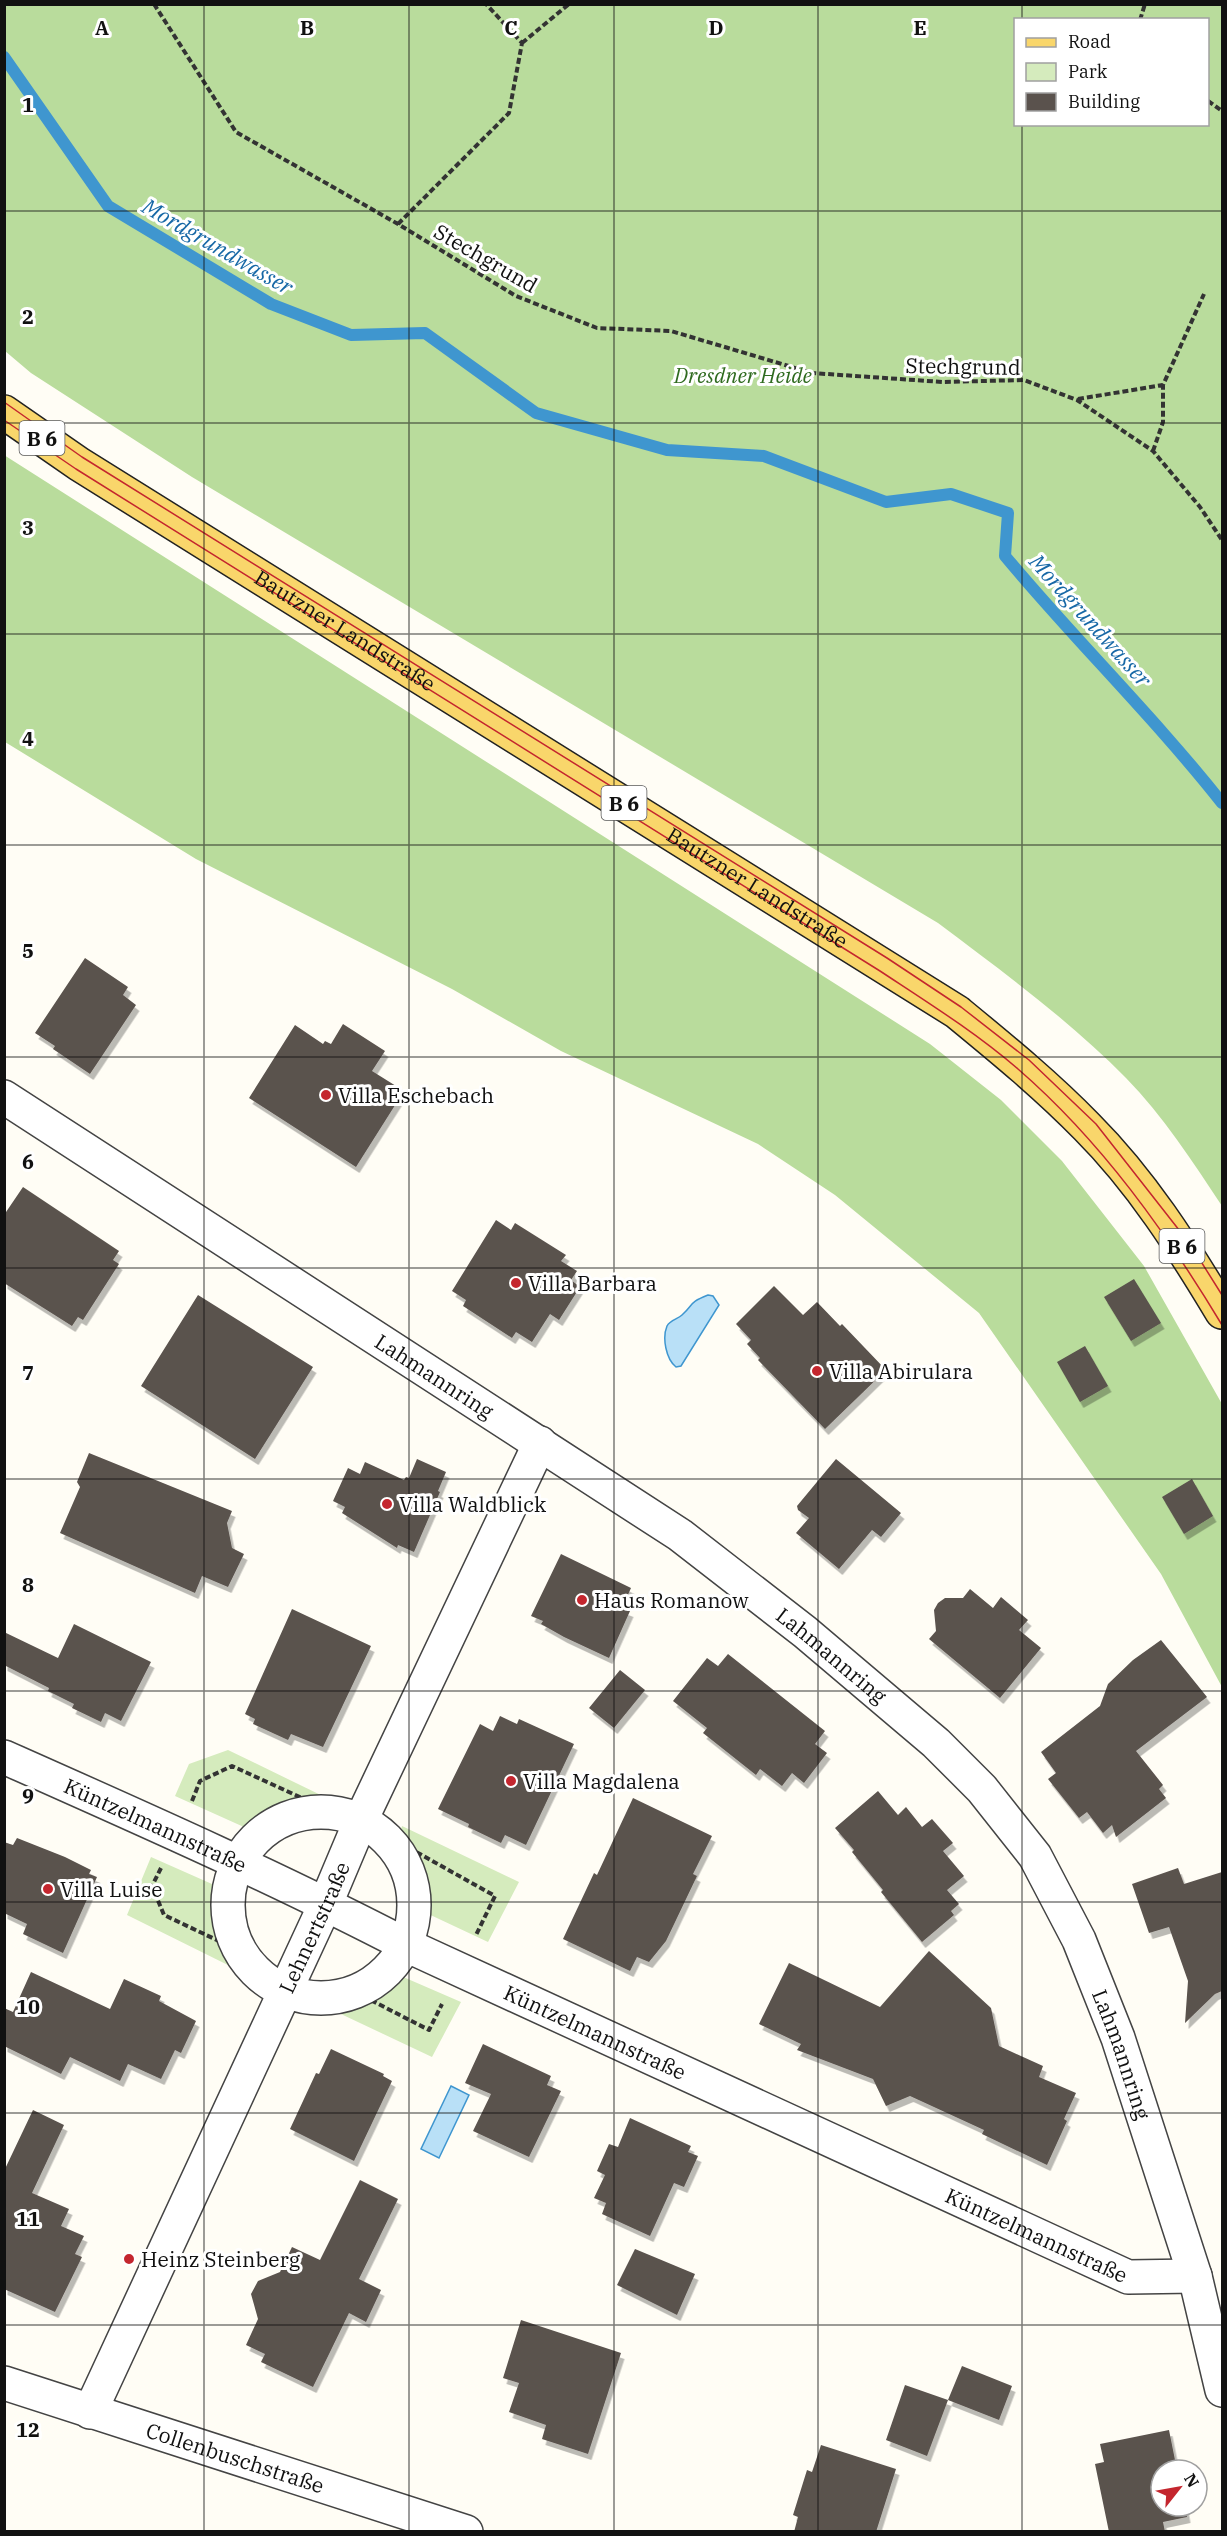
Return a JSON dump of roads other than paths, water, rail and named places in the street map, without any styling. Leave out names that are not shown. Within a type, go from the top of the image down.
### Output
[{"type":"main road","name":"Bautzner Landstraße","points":[[4,412],[79,464],[957,1012],[1024,1065],[1089,1129],[1136,1184],[1183,1248],[1222,1312]]},
{"type":"street","name":"Lahmannring","points":[[4,1097],[680,1535],[814,1639],[936,1743],[982,1789],[1035,1856],[1079,1940],[1118,2037],[1195,2276],[1222,2390]]},
{"type":"street","name":"Lehnertstraße","points":[[90,2412],[326,1903],[358,1822],[540,1443]]},
{"type":"street","name":"Küntzelmannstraße","points":[[4,1756],[326,1903],[406,1945],[1128,2277],[1195,2276]]},
{"type":"street","points":[[304,1813],[358,1822],[398,1851],[410,1873],[414,1897],[413,1922],[406,1945],[385,1974],[355,1992],[320,1999],[285,1992],[260,1975],[240,1951],[229,1922],[228,1891],[238,1862],[254,1839],[278,1822],[304,1813]]},
{"type":"street","name":"Collenbuschstraße","points":[[4,2383],[466,2532]]},
{"type":"water","points":[[708,1295],[713,1296],[719,1305],[681,1366],[676,1367],[666,1348],[667,1326],[694,1302]]},
{"type":"water","points":[[451,2086],[469,2095],[439,2158],[421,2149]]},
{"type":"waterway","name":"Mordgrundwasser","points":[[4,57],[108,206],[271,304],[351,335],[425,333],[536,413],[667,450],[764,456],[886,502],[951,494],[1008,513],[1005,556],[1222,803]]},
{"type":"tram line","points":[[4,402],[82,457],[887,958],[961,1007],[1029,1060],[1096,1124],[1190,1244],[1222,1295]]},
{"type":"tram line","points":[[4,420],[76,469],[880,971],[985,1042],[1048,1097],[1104,1157],[1155,1222],[1222,1325]]},
{"type":"place","name":"Villa Eschebach","points":[[326,1095]]},
{"type":"place","name":"Villa Barbara","points":[[516,1283]]},
{"type":"place","name":"Villa Abirulara","points":[[817,1371]]},
{"type":"place","name":"Villa Waldblick","points":[[387,1504]]},
{"type":"place","name":"Haus Romanow","points":[[582,1600]]},
{"type":"place","name":"Villa Magdalena","points":[[511,1781]]},
{"type":"place","name":"Villa Luise","points":[[48,1889]]},
{"type":"place","name":"Heinz Steinberg","points":[[129,2259]]},
{"type":"park label","name":"Dresdner Heide","points":[[743,375]]}]
